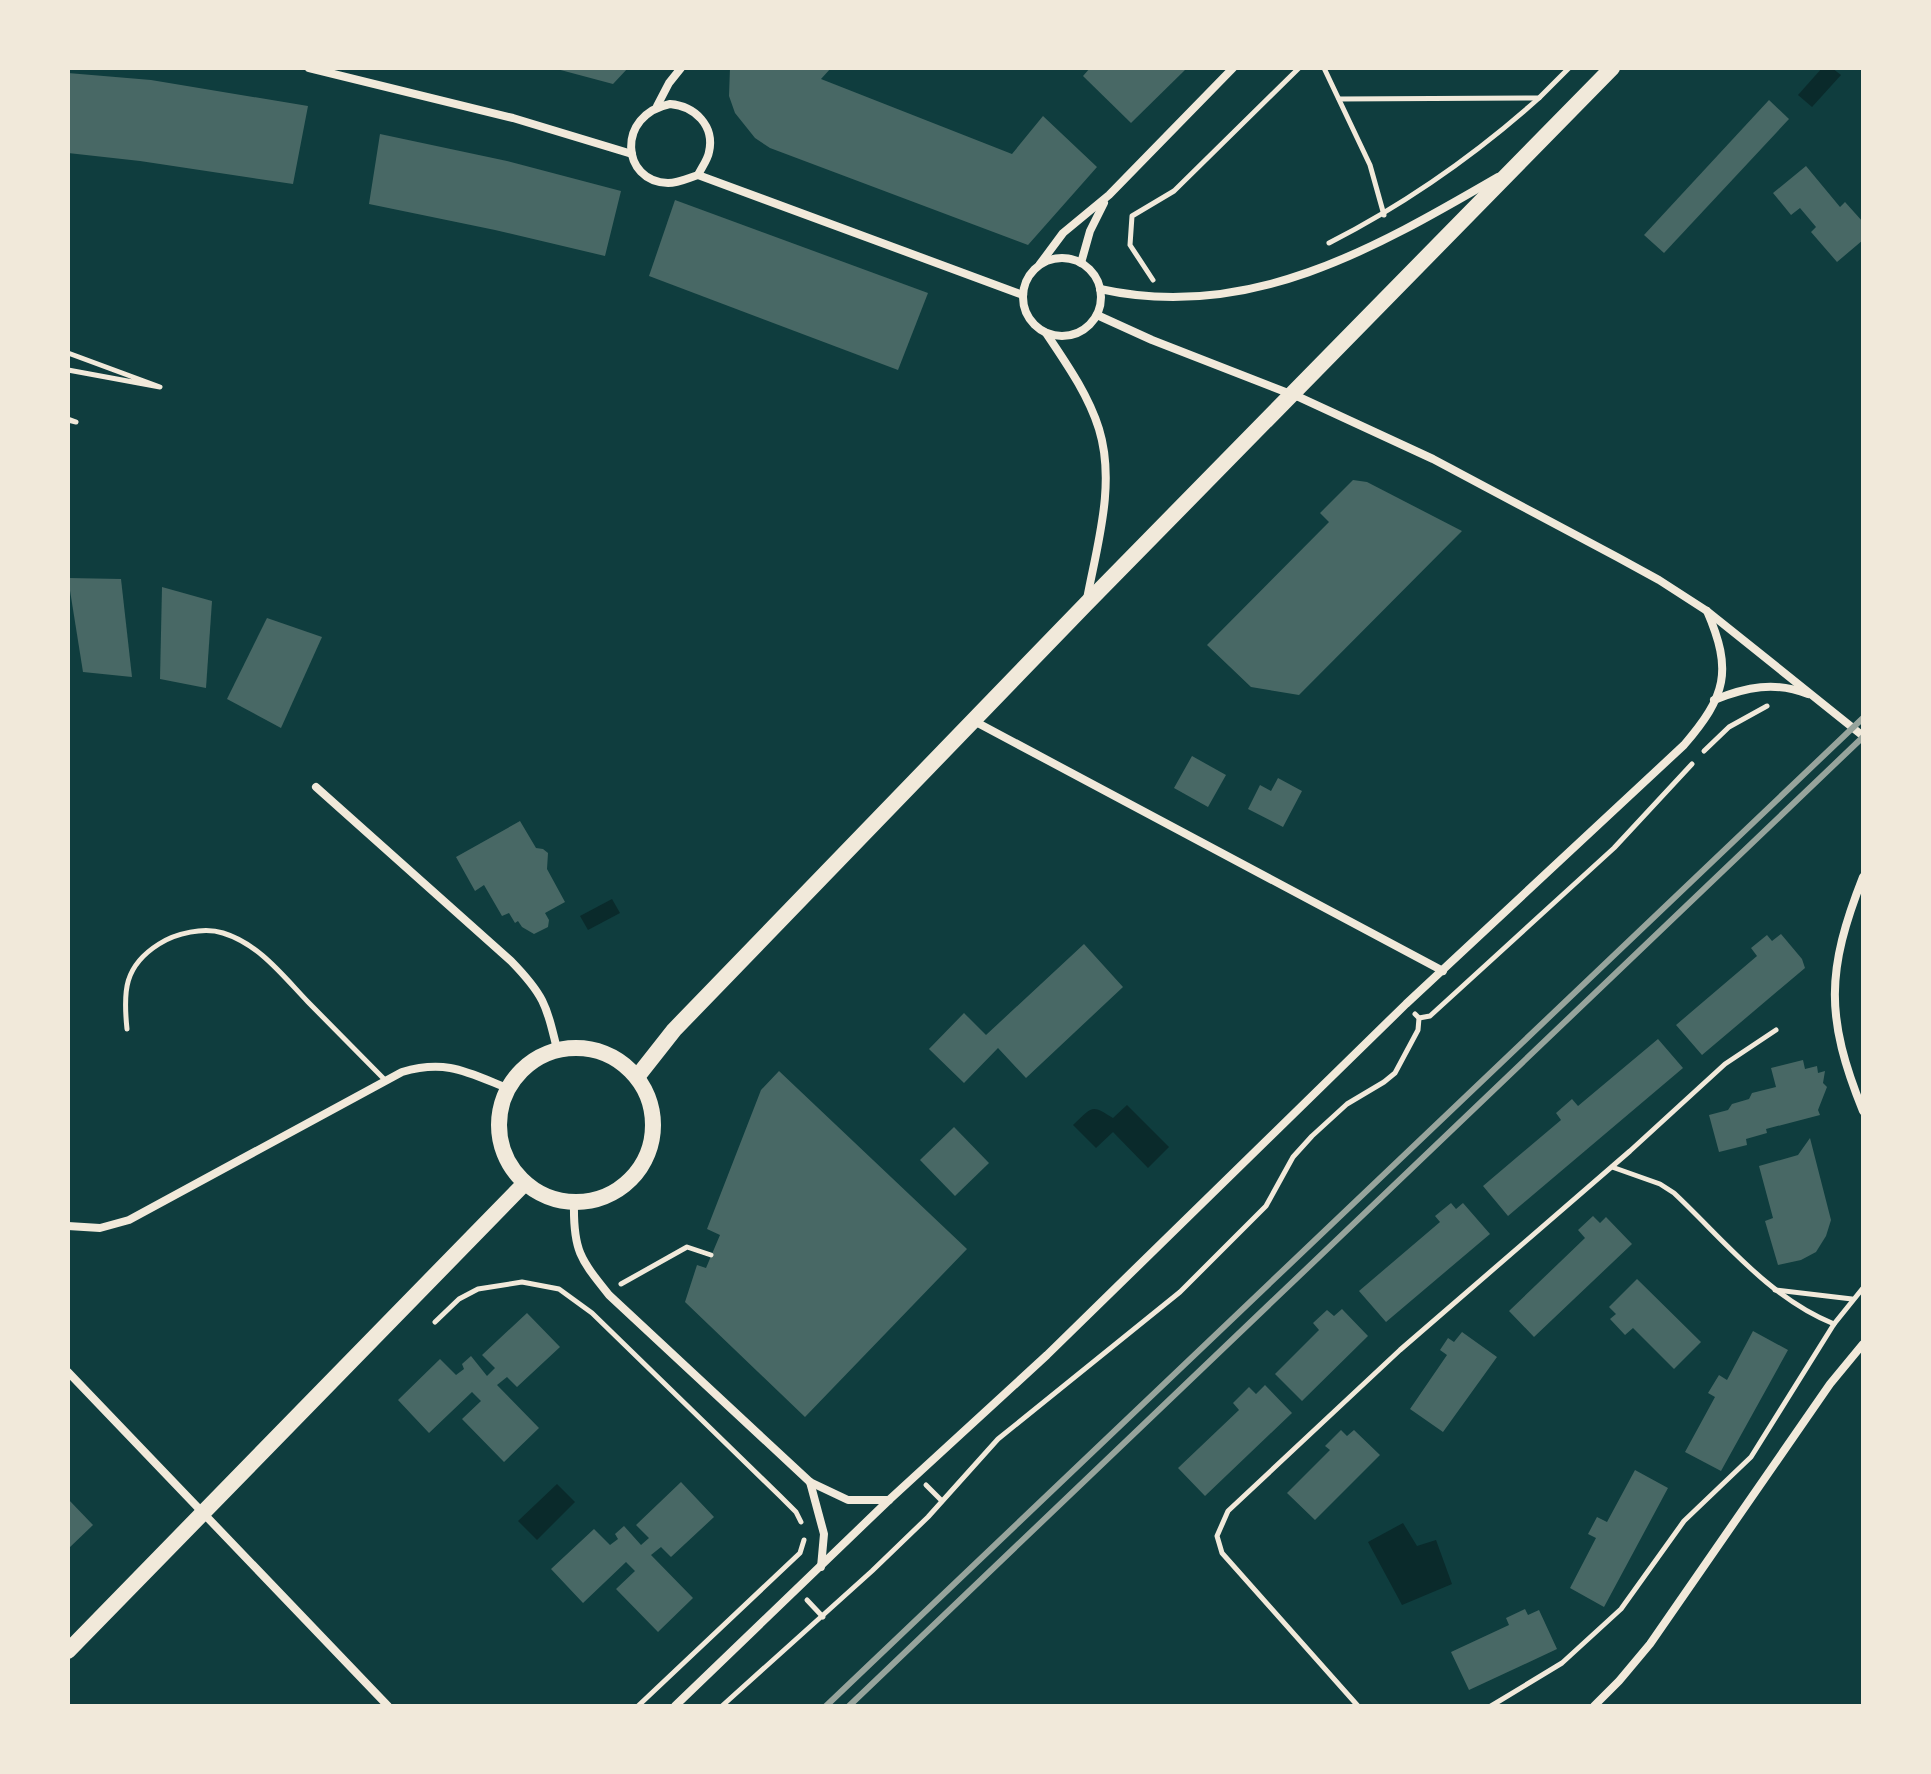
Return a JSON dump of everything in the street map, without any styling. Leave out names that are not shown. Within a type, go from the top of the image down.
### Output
[{"type":"main road","points":[[637,1077],[674,1030],[1085,605],[1612,68]]},
{"type":"main road","points":[[578,1047],[596,1050],[624,1064],[637,1077],[651,1104],[654,1121],[650,1150],[642,1166],[615,1193],[594,1201],[574,1203],[557,1200],[516,1175],[502,1151],[498,1117],[507,1088],[524,1067],[546,1053],[578,1047]]},
{"type":"main road","points":[[68,1651],[525,1183]]},
{"type":"street","points":[[309,68],[513,118],[632,154]]},
{"type":"street","points":[[657,106],[681,68]]},
{"type":"street","points":[[1040,264],[1060,258],[1081,263],[1091,270],[1101,295],[1097,315],[1080,332],[1062,336],[1046,333],[1034,325],[1026,314],[1023,295],[1026,280],[1063,233],[1109,195],[1233,68]]},
{"type":"street","points":[[698,175],[709,154],[710,140],[706,126],[691,109],[670,104],[657,106],[645,113],[635,126],[631,139],[632,154],[646,175],[658,182],[679,182],[698,175],[1023,295]]},
{"type":"street","points":[[1100,289],[1152,297],[1206,297],[1286,282],[1347,258],[1431,215],[1512,168]]},
{"type":"street","points":[[1081,263],[1090,231],[1109,195]]},
{"type":"street","points":[[1097,315],[1152,340],[1301,398],[1433,459],[1659,580],[1707,611],[1863,736]]},
{"type":"street","points":[[1046,333],[1088,401],[1104,449],[1105,490],[1101,524],[1085,605]]},
{"type":"street","points":[[675,1706],[889,1500],[1047,1355],[1443,971],[1684,745],[1706,720],[1723,679],[1720,642],[1707,611]]},
{"type":"street","points":[[1714,700],[1754,687],[1776,686],[1820,699]]},
{"type":"street","points":[[973,721],[1443,971]]},
{"type":"street","points":[[316,787],[534,984],[546,1005],[557,1049]]},
{"type":"street","points":[[1863,877],[1846,921],[1834,981],[1835,1021],[1844,1064],[1863,1111]]},
{"type":"street","points":[[68,1226],[100,1228],[129,1220],[385,1080],[420,1067],[440,1065],[507,1088]]},
{"type":"street","points":[[574,1203],[574,1240],[586,1265],[609,1295],[810,1482],[848,1500],[889,1500]]},
{"type":"street","points":[[1594,1706],[1650,1644],[1830,1384],[1863,1344]]},
{"type":"street","points":[[68,1372],[388,1706]]},
{"type":"street","points":[[810,1482],[824,1534],[821,1568]]},
{"type":"lane","points":[[127,1029],[124,1003],[128,975],[144,953],[169,938],[192,932],[221,932],[253,947],[385,1080]]},
{"type":"lane","points":[[1358,1706],[1222,1553],[1217,1536],[1220,1523],[1228,1511],[1400,1350],[1725,1064],[1776,1030]]},
{"type":"lane","points":[[1611,1167],[1660,1184],[1674,1193],[1774,1290],[1812,1316],[1834,1324]]},
{"type":"lane","points":[[1491,1706],[1562,1663],[1621,1609],[1684,1521],[1751,1457],[1834,1324],[1863,1288]]},
{"type":"lane","points":[[1774,1290],[1852,1299]]},
{"type":"path","points":[[1166,280],[1154,281],[1130,245],[1132,216],[1174,191],[1299,68]]},
{"type":"path","points":[[1324,68],[1370,165],[1384,215]]},
{"type":"path","points":[[1322,247],[1384,215],[1455,167],[1539,98],[1567,69]]},
{"type":"path","points":[[1339,99],[1539,98]]},
{"type":"path","points":[[68,353],[160,387],[68,370]]},
{"type":"path","points":[[722,1706],[884,1560],[928,1517],[998,1439],[1180,1292],[1266,1206],[1293,1157],[1312,1136],[1347,1104],[1395,1073],[1418,1030],[1419,1018],[1430,1016],[1437,1010],[1614,848],[1729,727],[1770,705]]},
{"type":"path","points":[[592,1313],[622,1284],[687,1247],[711,1255]]},
{"type":"path","points":[[435,1322],[459,1299],[478,1289],[522,1282],[559,1289],[592,1313],[796,1512],[804,1542],[800,1553],[638,1706]]},
{"type":"water","points":[[1822,68],[1832,68],[1841,75],[1812,107],[1798,95]]},
{"type":"water","points":[[612,899],[620,913],[588,930],[580,916]]},
{"type":"water","points":[[1127,1105],[1169,1147],[1148,1168],[1113,1132],[1096,1148],[1073,1125],[1092,1109],[1113,1118]]},
{"type":"water","points":[[557,1484],[575,1502],[537,1540],[518,1521]]},
{"type":"water","points":[[1403,1523],[1417,1546],[1436,1540],[1452,1584],[1402,1605],[1368,1542]]},
{"type":"building","points":[[553,68],[628,68],[613,84]]},
{"type":"building","points":[[730,68],[831,68],[821,79],[1012,154],[1043,116],[1097,167],[1028,245],[770,148],[755,138],[735,113],[729,96]]},
{"type":"building","points":[[1090,68],[1187,68],[1131,123],[1083,76]]},
{"type":"building","points":[[68,73],[151,80],[308,106],[293,184],[68,153]]},
{"type":"building","points":[[1769,100],[1789,119],[1664,253],[1644,235]]},
{"type":"building","points":[[380,134],[507,161],[621,191],[605,256],[369,204]]},
{"type":"building","points":[[1806,166],[1840,207],[1845,202],[1863,222],[1863,240],[1837,262],[1811,232],[1816,227],[1800,208],[1791,215],[1773,193]]},
{"type":"building","points":[[675,200],[928,293],[898,370],[649,276]]},
{"type":"building","points":[[1353,480],[1367,482],[1462,531],[1299,695],[1251,687],[1207,645],[1329,522],[1320,513]]},
{"type":"building","points":[[68,578],[121,579],[132,677],[83,672]]},
{"type":"building","points":[[162,587],[212,601],[206,688],[160,679]]},
{"type":"building","points":[[267,618],[322,637],[281,728],[227,699]]},
{"type":"building","points":[[1192,756],[1226,775],[1208,807],[1174,788]]},
{"type":"building","points":[[1278,778],[1302,791],[1283,827],[1248,809],[1260,785],[1271,791]]},
{"type":"building","points":[[520,821],[536,848],[548,853],[547,869],[565,902],[545,913],[549,920],[548,927],[534,934],[518,921],[515,923],[509,913],[502,916],[484,885],[475,891],[456,857]]},
{"type":"building","points":[[1781,934],[1802,959],[1805,968],[1702,1055],[1676,1025],[1757,956],[1751,948],[1767,935],[1772,941]]},
{"type":"building","points":[[1084,944],[1123,987],[1026,1078],[998,1048],[964,1083],[929,1049],[964,1013],[986,1035]]},
{"type":"building","points":[[1658,1039],[1683,1068],[1508,1216],[1483,1186],[1561,1120],[1556,1113],[1572,1099],[1578,1106]]},
{"type":"building","points":[[1803,1060],[1805,1069],[1817,1066],[1818,1073],[1825,1071],[1823,1083],[1827,1087],[1818,1110],[1820,1115],[1766,1129],[1767,1133],[1746,1139],[1747,1145],[1719,1152],[1709,1115],[1728,1110],[1732,1104],[1749,1099],[1752,1093],[1776,1087],[1771,1068]]},
{"type":"building","points":[[779,1071],[967,1249],[805,1417],[685,1302],[697,1265],[706,1268],[720,1235],[707,1229],[761,1090]]},
{"type":"building","points":[[954,1127],[989,1163],[955,1196],[920,1160]]},
{"type":"building","points":[[1810,1138],[1831,1220],[1816,1252],[1801,1260],[1778,1265],[1765,1221],[1773,1218],[1759,1166],[1798,1155]]},
{"type":"building","points":[[1451,1203],[1456,1209],[1463,1203],[1490,1234],[1386,1322],[1359,1291],[1440,1222],[1435,1216]]},
{"type":"building","points":[[1593,1216],[1600,1223],[1606,1217],[1632,1244],[1534,1337],[1509,1311],[1585,1238],[1578,1230]]},
{"type":"building","points":[[1637,1279],[1701,1342],[1674,1369],[1633,1328],[1625,1335],[1610,1319],[1616,1314],[1609,1307]]},
{"type":"building","points":[[1342,1309],[1368,1336],[1302,1401],[1275,1374],[1319,1330],[1313,1323],[1327,1310],[1334,1316]]},
{"type":"building","points":[[527,1313],[560,1347],[517,1387],[507,1377],[497,1385],[539,1428],[504,1462],[462,1419],[481,1401],[472,1392],[429,1433],[398,1400],[440,1359],[456,1375],[464,1369],[462,1364],[471,1356],[487,1376],[495,1368],[482,1355]]},
{"type":"building","points":[[1753,1331],[1788,1350],[1721,1471],[1685,1452],[1715,1397],[1708,1393],[1719,1375],[1727,1380]]},
{"type":"building","points":[[1462,1332],[1497,1357],[1443,1432],[1410,1409],[1447,1355],[1440,1350],[1448,1338],[1454,1342]]},
{"type":"building","points":[[1265,1385],[1292,1413],[1205,1496],[1178,1468],[1239,1410],[1233,1403],[1249,1387],[1256,1394]]},
{"type":"building","points":[[1341,1430],[1347,1436],[1354,1430],[1380,1455],[1315,1520],[1287,1493],[1330,1450],[1325,1446]]},
{"type":"building","points":[[1635,1470],[1668,1488],[1604,1607],[1570,1588],[1596,1538],[1588,1534],[1597,1517],[1607,1522]]},
{"type":"building","points":[[681,1482],[714,1517],[671,1557],[661,1547],[651,1555],[693,1598],[658,1632],[616,1589],[635,1571],[626,1562],[583,1603],[551,1569],[594,1529],[610,1545],[618,1539],[615,1534],[624,1526],[641,1545],[649,1538],[636,1525]]},
{"type":"building","points":[[68,1499],[93,1525],[68,1549]]},
{"type":"building","points":[[1525,1609],[1528,1615],[1539,1610],[1557,1649],[1469,1690],[1451,1652],[1509,1625],[1506,1618]]},
{"type":"railway","points":[[826,1706],[1863,718]]},
{"type":"railway","points":[[849,1706],[1863,737]]}]
